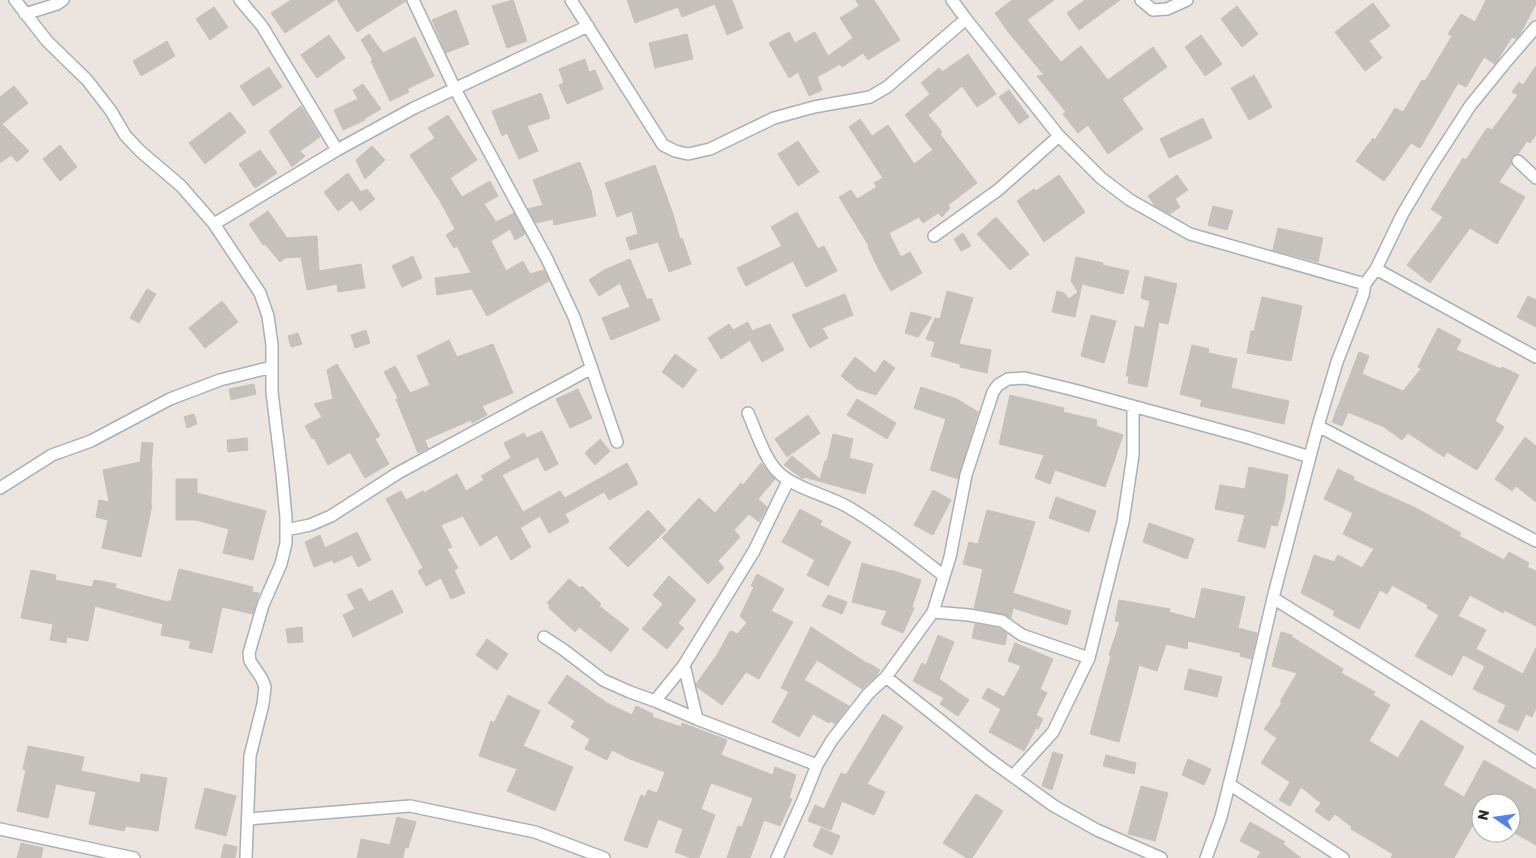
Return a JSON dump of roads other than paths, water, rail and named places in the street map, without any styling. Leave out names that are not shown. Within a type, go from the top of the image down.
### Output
[{"type":"street","points":[[15,0],[46,41],[86,80],[111,111],[125,135],[140,151],[182,186],[214,224],[260,293],[268,316],[272,344],[272,392],[282,474],[286,543],[281,564],[263,605],[249,653],[250,661],[265,687],[250,756],[249,820],[246,858]]},
{"type":"street","points":[[25,14],[57,4],[63,0]]},
{"type":"street","points":[[240,0],[262,26],[337,150]]},
{"type":"street","points":[[413,0],[455,89],[547,259],[574,317],[617,442]]},
{"type":"street","points":[[571,0],[663,145],[674,151],[688,154],[710,149],[774,118],[814,107],[870,97],[887,87],[966,19]]},
{"type":"street","points":[[952,0],[1059,136],[1101,178],[1123,195],[1161,219],[1190,234],[1365,284]]},
{"type":"street","points":[[1141,0],[1153,10],[1167,9],[1187,0]]},
{"type":"street","points":[[214,224],[337,150],[414,108],[588,26]]},
{"type":"street","points":[[1206,858],[1221,817],[1273,598],[1318,426],[1337,362],[1365,284],[1376,269],[1402,215],[1470,106],[1536,27]]},
{"type":"street","points":[[934,236],[998,190],[1059,136]]},
{"type":"street","points":[[1518,161],[1536,178]]},
{"type":"street","points":[[1376,269],[1536,357]]},
{"type":"street","points":[[0,488],[52,455],[91,440],[170,399],[220,380],[272,367]]},
{"type":"street","points":[[286,530],[331,516],[398,473],[592,368]]},
{"type":"street","points":[[777,858],[817,765],[832,740],[868,694],[886,677],[932,612],[950,556],[966,475],[993,392],[998,385],[1008,379],[1025,378],[1246,437],[1310,457]]},
{"type":"street","points":[[1013,776],[1053,732],[1089,658],[1123,522],[1133,455],[1133,406]]},
{"type":"street","points":[[748,413],[769,461],[788,481],[847,507],[944,576]]},
{"type":"street","points":[[1318,426],[1536,541]]},
{"type":"street","points":[[655,700],[684,664],[754,551],[788,481]]},
{"type":"street","points":[[1273,598],[1536,762]]},
{"type":"street","points":[[932,612],[969,615],[1002,621],[1026,637],[1089,658]]},
{"type":"street","points":[[544,637],[603,680],[817,765]]},
{"type":"street","points":[[684,664],[697,718]]},
{"type":"street","points":[[886,677],[989,759],[1054,806],[1097,830],[1161,858]]},
{"type":"street","points":[[1229,784],[1343,858]]},
{"type":"street","points":[[249,820],[410,806],[534,832],[604,858]]},
{"type":"street","points":[[0,829],[127,857]]}]
